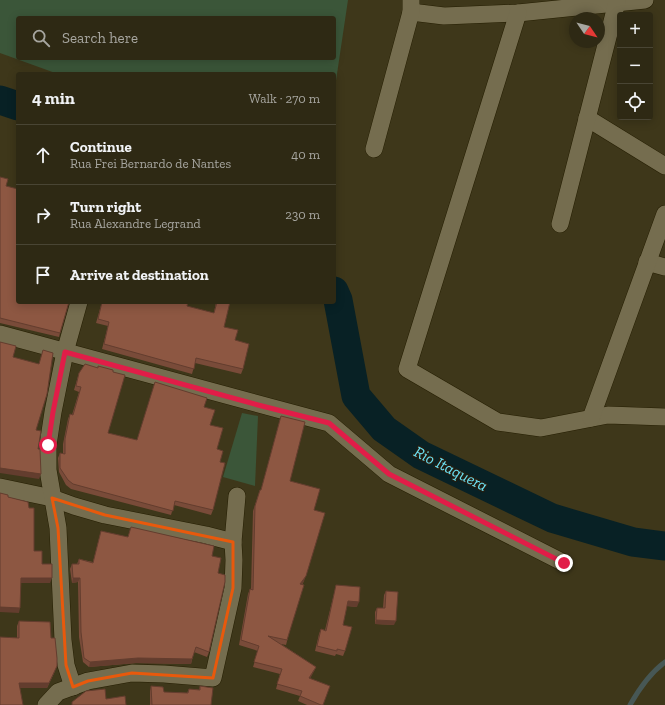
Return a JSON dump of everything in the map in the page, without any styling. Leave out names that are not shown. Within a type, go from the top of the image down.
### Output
[{"type":"street","points":[[374,148],[411,6],[444,16],[518,13],[645,0]]},
{"type":"street","points":[[560,224],[617,2]]},
{"type":"street","points":[[518,13],[407,370],[498,422],[541,428],[608,415],[665,417]]},
{"type":"street","points":[[587,118],[665,166]]},
{"type":"street","points":[[591,418],[665,214]]},
{"type":"street","points":[[647,262],[665,267]]},
{"type":"street","points":[[73,687],[66,665],[62,640],[58,528],[48,470],[48,445],[65,352],[78,304]]},
{"type":"street","points":[[0,334],[329,423],[389,474],[564,563]]},
{"type":"street","points":[[0,487],[52,498],[105,515],[206,535],[233,542]]},
{"type":"street","points":[[46,705],[58,692],[88,681],[132,673],[213,678],[232,588],[234,560],[233,542],[237,496]]},
{"type":"highlighted area","points":[[52,498],[105,515],[233,542],[233,588],[213,678],[132,673],[88,681],[73,687],[66,665],[58,528]]},
{"type":"green space","points":[[0,0],[348,0],[336,81],[336,72],[52,72],[19,60],[336,60],[336,16],[16,16],[16,59],[0,53]]},
{"type":"green space","points":[[242,413],[258,416],[255,486],[223,477]]},
{"type":"building","points":[[0,177],[8,179],[6,186],[16,188],[16,304],[68,304],[60,333],[0,318]]},
{"type":"building","points":[[102,304],[188,304],[187,306],[214,313],[216,304],[230,304],[224,327],[238,330],[235,340],[249,344],[243,369],[196,358],[194,369],[104,344],[109,322],[98,319]]},
{"type":"building","points":[[0,342],[16,346],[13,357],[39,364],[43,350],[53,353],[47,394],[36,430],[41,431],[38,449],[40,449],[41,474],[0,468]]},
{"type":"building","points":[[85,364],[113,370],[113,372],[125,375],[108,433],[137,440],[155,382],[207,398],[204,407],[215,410],[210,425],[223,428],[217,449],[223,451],[220,462],[225,463],[213,510],[175,501],[173,511],[73,484],[68,480],[60,468],[60,453],[65,454],[65,439],[70,414],[73,415],[81,387],[76,386],[79,373]]},
{"type":"building","points":[[281,416],[305,422],[290,481],[320,489],[314,510],[325,513],[306,576],[300,584],[304,585],[287,640],[268,636],[316,667],[309,678],[330,686],[323,705],[300,696],[302,691],[277,684],[282,669],[254,662],[259,646],[241,640],[250,589],[253,590],[255,506],[261,490]]},
{"type":"building","points":[[0,493],[8,495],[8,497],[28,502],[29,508],[34,508],[34,551],[42,551],[42,564],[52,564],[52,578],[21,578],[20,608],[0,607]]},
{"type":"building","points":[[131,527],[214,546],[212,556],[221,558],[218,573],[225,575],[225,582],[209,652],[196,647],[192,659],[138,658],[90,662],[84,658],[81,632],[80,578],[73,578],[72,564],[79,564],[79,559],[93,563],[101,531],[128,537]]},
{"type":"building","points":[[336,585],[360,587],[359,602],[348,601],[343,625],[352,627],[345,651],[337,649],[337,651],[317,646],[321,629],[326,631]]},
{"type":"building","points":[[386,591],[398,592],[396,621],[376,620],[377,608],[385,608]]},
{"type":"building","points":[[19,621],[50,622],[51,638],[55,638],[57,666],[49,683],[19,683],[23,705],[0,705],[0,637],[19,638]]},
{"type":"building","points":[[151,686],[163,687],[164,692],[188,693],[189,689],[200,690],[200,686],[213,688],[211,705],[152,705]]},
{"type":"building","points":[[105,689],[106,699],[125,696],[126,705],[72,705],[72,702],[86,691]]},
{"type":"waterway","name":"Rio Itaquera","points":[[0,100],[16,105]]},
{"type":"waterway","name":"Rio Itaquera","points":[[336,296],[356,396],[384,429],[421,455],[552,518],[633,542],[665,546]]},
{"type":"waterway","points":[[630,705],[645,682],[654,671],[665,662]]},
{"type":"route","points":[[48,445],[65,352],[329,423],[389,474],[564,563]]}]
